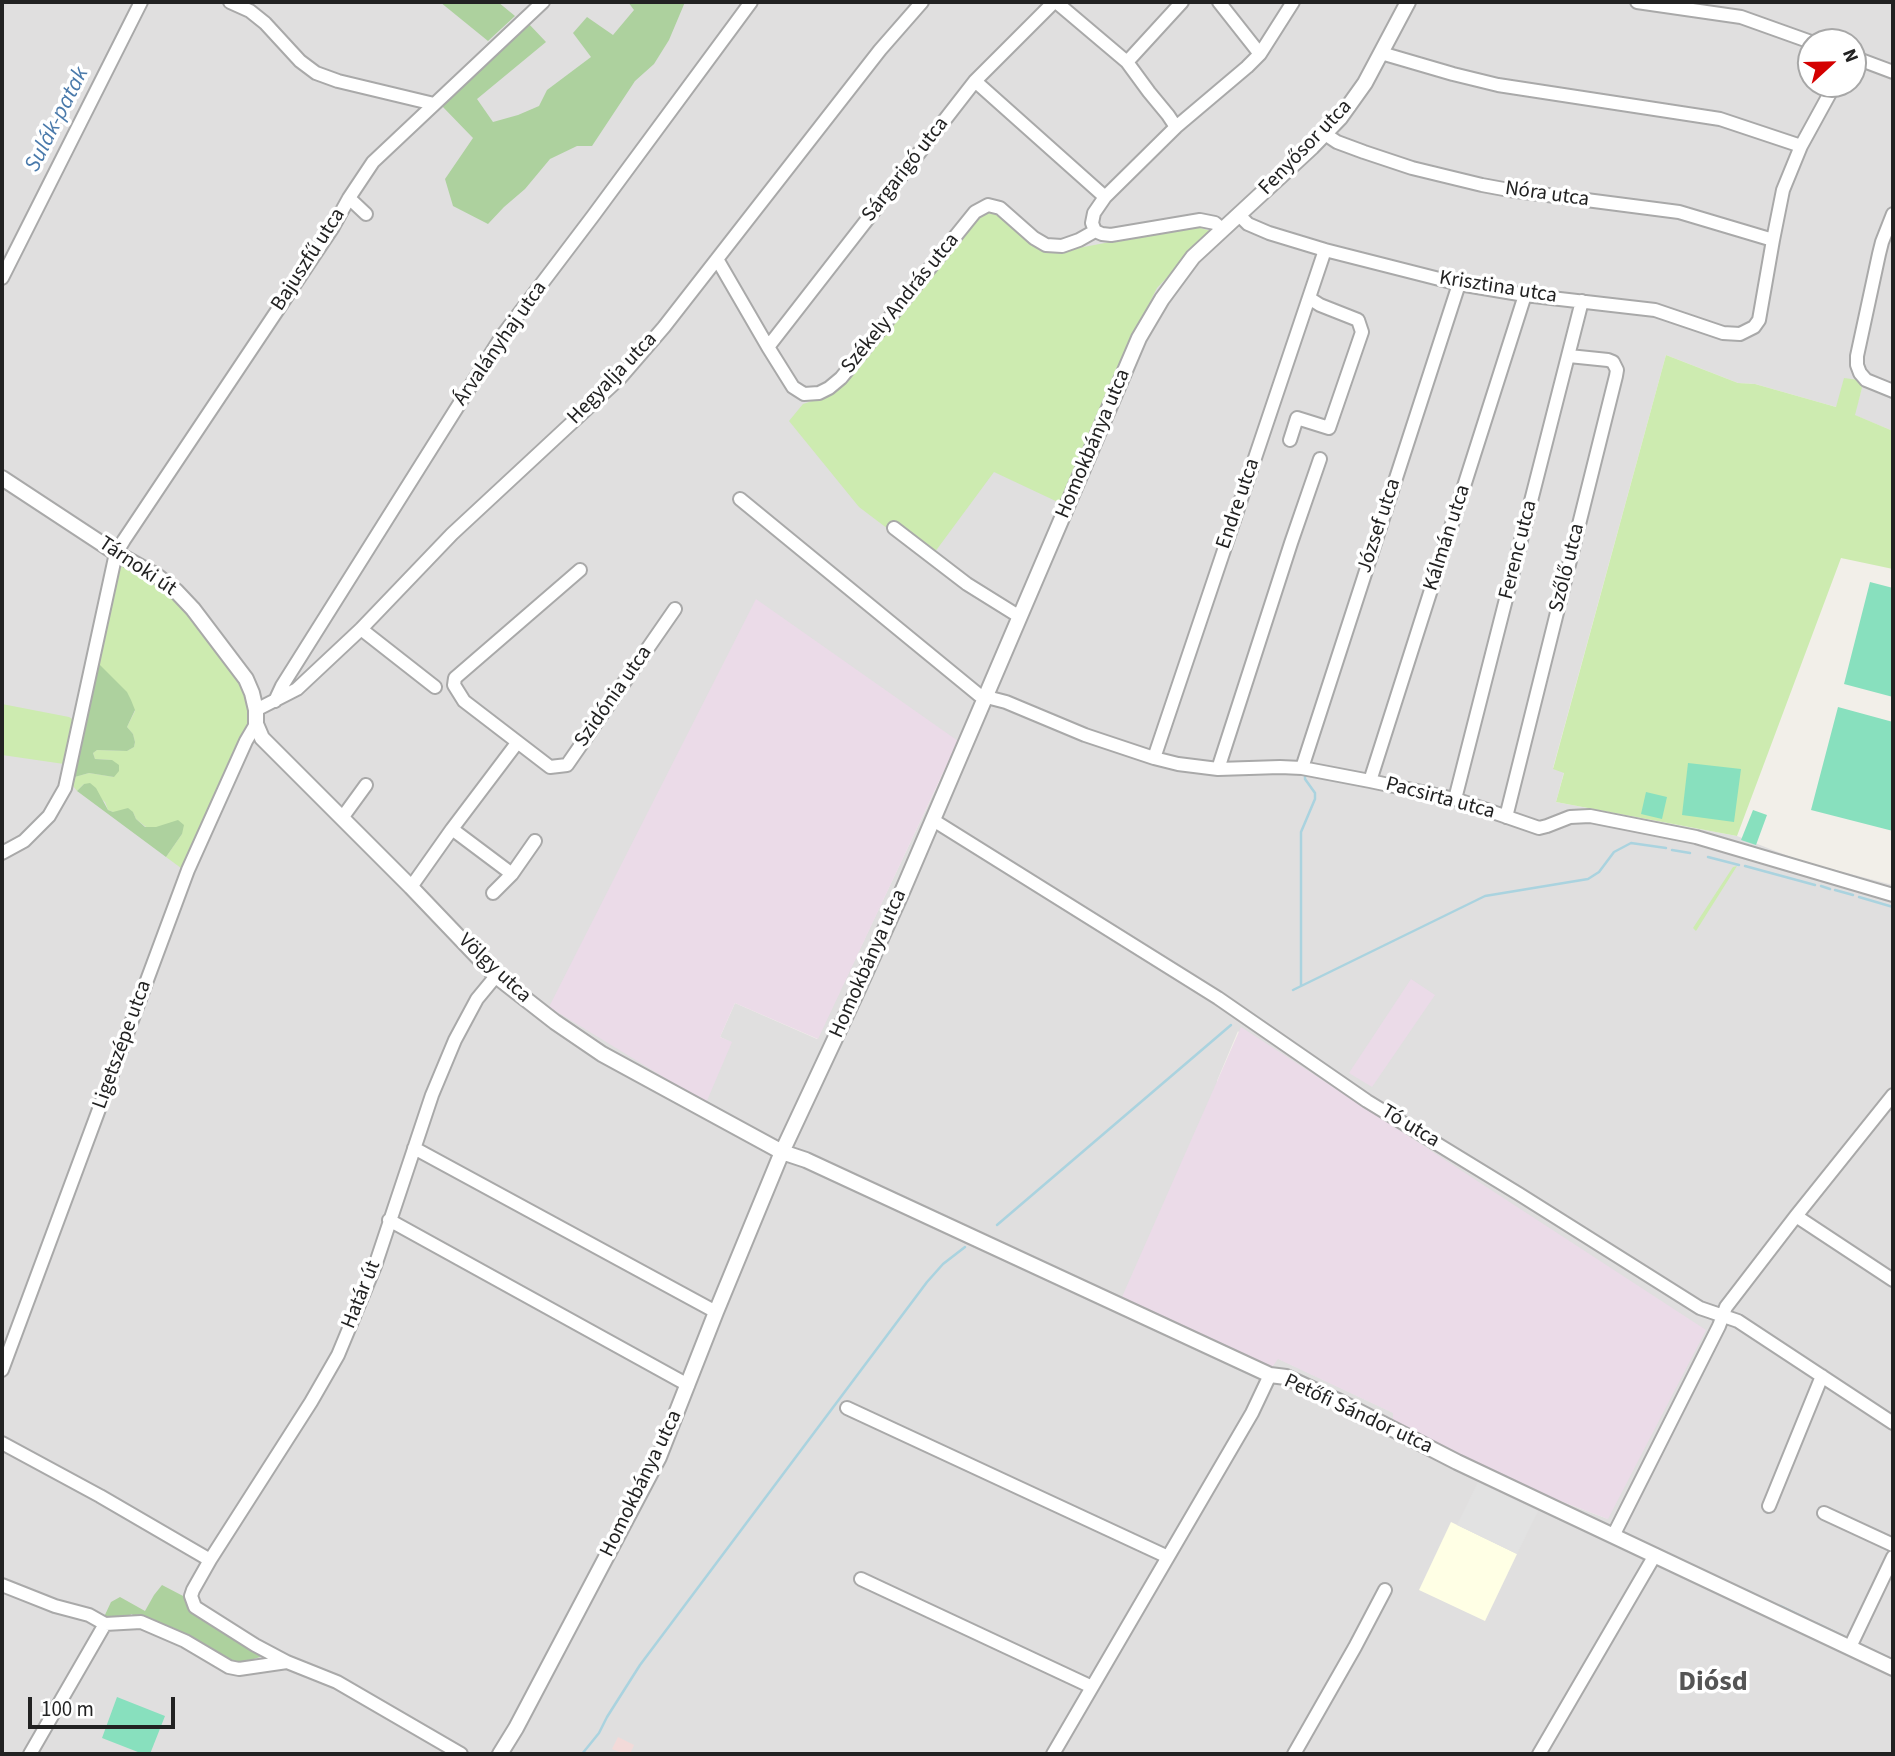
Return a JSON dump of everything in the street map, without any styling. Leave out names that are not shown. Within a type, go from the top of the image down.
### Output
[{"type":"street","points":[[2,278],[141,2]]},
{"type":"street","points":[[230,2],[265,23],[300,61],[316,73],[338,81],[434,104]]},
{"type":"street","name":"Bajuszfű utca","points":[[116,553],[333,227],[373,162],[543,2]]},
{"type":"street","name":"Árvalányhaj utca","points":[[275,701],[502,336],[751,2]]},
{"type":"street","name":"Hegyalja utca","points":[[256,717],[275,701],[297,689],[361,629],[452,534],[620,377],[664,327],[880,50],[922,2]]},
{"type":"street","points":[[1055,2],[1127,62],[1175,127]]},
{"type":"street","name":"Sárgarigó utca","points":[[768,347],[975,81],[1055,2]]},
{"type":"street","points":[[1127,62],[1181,2]]},
{"type":"street","points":[[1219,2],[1260,54]]},
{"type":"street","points":[[1222,229],[1215,223],[1200,220],[1111,235],[1095,231],[1092,223],[1094,213],[1105,197],[1175,127],[1260,54],[1293,2]]},
{"type":"street","name":"Fenyősor utca","points":[[1239,215],[1325,134],[1351,104],[1408,2]]},
{"type":"street","points":[[1637,2],[1681,5],[1741,17],[1797,37]]},
{"type":"street","points":[[1381,53],[1498,85],[1720,118],[1801,146]]},
{"type":"street","points":[[1867,62],[1893,72]]},
{"type":"street","points":[[975,81],[1105,197]]},
{"type":"street","points":[[1773,240],[1783,190],[1801,146],[1827,98]]},
{"type":"street","name":"Nóra utca","points":[[1325,134],[1337,142],[1364,152],[1420,170],[1482,185],[1679,212],[1773,240]]},
{"type":"street","points":[[349,198],[366,215]]},
{"type":"street","name":"Székely András utca","points":[[717,259],[793,387],[804,394],[819,393],[841,378],[976,212],[988,205],[1000,208],[1046,245],[1062,246],[1095,231]]},
{"type":"street","points":[[1893,214],[1882,242],[1857,356],[1857,365],[1866,380],[1893,391]]},
{"type":"street","name":"Homokbánya utca","points":[[500,1754],[659,1457],[782,1152],[933,820],[1139,338],[1177,277],[1222,229],[1239,215]]},
{"type":"street","name":"Krisztina utca","points":[[1239,215],[1248,224],[1269,233],[1459,284],[1525,295],[1655,310],[1732,334],[1755,327],[1759,320],[1773,240]]},
{"type":"street","name":"Endre utca","points":[[1154,758],[1325,250]]},
{"type":"street","name":"József utca","points":[[1302,768],[1459,284]]},
{"type":"street","name":"Kálmán utca","points":[[1370,781],[1525,295]]},
{"type":"street","points":[[1290,440],[1297,418],[1329,428],[1362,332],[1358,320],[1308,298]]},
{"type":"street","name":"Ferenc utca","points":[[1455,799],[1582,301]]},
{"type":"street","name":"Szőlő utca","points":[[1506,817],[1616,376],[1615,365],[1608,360],[1569,356]]},
{"type":"street","points":[[1218,769],[1320,459]]},
{"type":"street","name":"Tárnoki út","points":[[2,478],[116,553],[167,582],[193,609],[246,680],[252,693],[256,717]]},
{"type":"street","name":"Pacsirta utca","points":[[740,499],[979,695],[1006,702],[1085,735],[1154,758],[1218,769],[1302,768],[1370,781],[1455,799],[1539,828],[1580,815],[1630,824],[1696,838],[1893,895]]},
{"type":"street","points":[[894,528],[967,584],[1020,617]]},
{"type":"street","points":[[2,853],[24,841],[49,816],[65,788],[116,553]]},
{"type":"street","name":"Szidónia utca","points":[[580,570],[455,678],[454,685],[464,701],[550,767],[567,765],[674,609]]},
{"type":"street","points":[[361,629],[435,687]]},
{"type":"street","name":"Völgy utca","points":[[256,717],[262,738],[496,976],[602,1054],[782,1152]]},
{"type":"street","name":"Ligetszépe utca","points":[[2,1370],[188,870],[256,717]]},
{"type":"street","points":[[411,887],[517,743]]},
{"type":"street","points":[[342,818],[366,785]]},
{"type":"street","name":"Tó utca","points":[[933,820],[1217,998],[1367,1101],[1700,1308],[1738,1321],[1893,1423]]},
{"type":"street","points":[[452,828],[512,874]]},
{"type":"street","points":[[493,893],[512,874],[535,841]]},
{"type":"street","name":"Határ út","points":[[287,1662],[195,1607],[191,1596],[210,1560],[334,1363],[374,1266],[432,1095],[455,1040],[477,999],[496,976]]},
{"type":"street","points":[[1613,1536],[1726,1307],[1893,1096]]},
{"type":"street","points":[[414,1148],[716,1312]]},
{"type":"street","name":"Petőfi Sándor utca","points":[[782,1152],[803,1159],[1270,1375],[1286,1377],[1340,1402],[1457,1462],[1893,1668]]},
{"type":"street","points":[[1796,1216],[1893,1280]]},
{"type":"street","points":[[389,1220],[688,1385]]},
{"type":"street","points":[[1053,1754],[1252,1413],[1270,1375]]},
{"type":"street","points":[[1769,1506],[1822,1376]]},
{"type":"street","points":[[847,1408],[1168,1557]]},
{"type":"street","points":[[2,1443],[210,1560]]},
{"type":"street","points":[[1824,1513],[1893,1545]]},
{"type":"street","points":[[1539,1754],[1655,1555]]},
{"type":"street","points":[[1850,1647],[1893,1557]]},
{"type":"street","points":[[861,1579],[1092,1687]]},
{"type":"street","points":[[2,1585],[55,1606],[89,1615],[105,1624],[141,1622],[185,1642],[229,1667],[239,1669],[287,1662],[337,1682],[461,1754]]},
{"type":"street","points":[[1294,1754],[1385,1590]]},
{"type":"street","points":[[30,1754],[105,1624]]},
{"type":"street","name":"Homokbánya utca","points":[[512,1754],[516,1728]]},
{"type":"shaded area","points":[[2,2],[1893,2],[1893,431],[1854,415],[1862,388],[1836,407],[1755,384],[1738,383],[1666,355],[1553,768],[1564,772],[1556,802],[1737,836],[1801,861],[1893,885],[1893,1754],[2,1754]],"holes":[[[958,742],[817,1039],[735,1003],[720,1037],[731,1042],[549,1007]],[[1238,1031],[1608,1519],[1539,1493],[1393,1423],[1394,1413],[1277,1358],[1272,1367],[1217,1081]]]},
{"type":"shaded area","points":[[756,599],[958,741],[818,1039],[735,1003],[720,1037],[732,1042],[706,1103],[549,1007]]},
{"type":"shaded area","points":[[1411,979],[1435,995],[1372,1087],[1349,1073]]},
{"type":"shaded area","points":[[1241,1027],[1706,1330],[1608,1519],[1539,1493],[1393,1423],[1393,1413],[1278,1359],[1272,1367],[1122,1297]]},
{"type":"shaded area","points":[[1478,1482],[1538,1511],[1517,1554],[1457,1525]]},
{"type":"shaded area","points":[[1451,1522],[1517,1554],[1485,1621],[1419,1590]]},
{"type":"shaded area","points":[[618,1737],[634,1745],[630,1754],[612,1749]]},
{"type":"green space","points":[[440,2],[498,2],[515,16],[488,41]]},
{"type":"green space","points":[[628,2],[685,2],[669,40],[654,64],[635,81],[592,146],[577,146],[550,159],[525,189],[488,224],[453,206],[445,179],[473,138],[441,105],[528,23],[546,42],[477,99],[493,122],[539,106],[547,90],[591,57],[573,33],[587,17],[613,35],[634,10]]},
{"type":"green space","points":[[976,212],[999,213],[1063,251],[1193,226],[1211,231],[1157,288],[1125,352],[1062,504],[994,472],[929,560],[859,507],[789,421],[803,404],[821,398]]},
{"type":"green space","points":[[1666,355],[1738,383],[1755,384],[1836,407],[1844,378],[1859,380],[1862,388],[1855,415],[1893,431],[1893,569],[1841,558],[1737,836],[1556,802],[1564,773],[1553,769]]},
{"type":"green space","points":[[122,563],[157,582],[182,604],[247,696],[248,724],[181,868],[166,857],[182,834],[146,827],[136,819],[133,812],[108,810],[105,802],[84,784],[77,791],[70,782],[71,778],[89,773],[114,777],[112,760],[95,759],[93,753],[97,750],[127,751],[134,747],[133,734],[127,727],[135,711],[97,662],[119,564]]},
{"type":"green space","points":[[1870,582],[1893,588],[1893,697],[1844,684]]},
{"type":"green space","points":[[97,662],[127,692],[131,700],[135,710],[127,727],[133,734],[134,747],[127,751],[97,750],[93,753],[95,759],[112,760],[119,765],[119,771],[114,777],[89,773],[71,778]]},
{"type":"green space","points":[[2,704],[74,720],[64,764],[2,755]]},
{"type":"green space","points":[[1838,707],[1893,722],[1893,831],[1811,810]]},
{"type":"green space","points":[[1688,763],[1741,769],[1734,822],[1682,815]]},
{"type":"green space","points":[[90,783],[96,788],[108,810],[113,812],[128,808],[145,827],[156,827],[178,820],[184,825],[182,834],[166,857],[77,791],[84,784]]},
{"type":"green space","points":[[1646,792],[1667,797],[1662,819],[1641,814]]},
{"type":"green space","points":[[1753,810],[1767,815],[1756,845],[1741,840]]},
{"type":"green space","points":[[1737,866],[1696,931],[1693,928],[1733,867]]},
{"type":"green space","points":[[162,1585],[185,1597],[262,1653],[260,1657],[229,1667],[136,1620],[132,1614],[116,1622],[104,1617],[111,1602],[120,1597],[145,1611]]},
{"type":"green space","points":[[117,1697],[165,1716],[150,1754],[143,1754],[102,1738]]},
{"type":"waterway","name":"Sulák-patak","points":[[2,264],[12,245]]},
{"type":"waterway","points":[[1301,986],[1301,832],[1315,799],[1315,793],[1305,779],[1305,773]]},
{"type":"waterway","points":[[1293,990],[1485,896],[1588,879],[1599,872],[1614,852],[1631,843],[1666,848]]},
{"type":"waterway","points":[[1672,850],[1690,853]]},
{"type":"waterway","points":[[1708,857],[1739,865]]},
{"type":"waterway","points":[[1745,866],[1815,885]]},
{"type":"waterway","points":[[1821,886],[1830,889]]},
{"type":"waterway","points":[[1835,890],[1853,895]]},
{"type":"waterway","points":[[1859,897],[1893,907]]},
{"type":"waterway","points":[[997,1225],[1231,1025]]},
{"type":"waterway","points":[[582,1754],[599,1733],[640,1665],[927,1282],[943,1264],[965,1247]]},
{"type":"waterway","points":[[1746,1590],[1754,1594]]},
{"type":"waterway","points":[[1756,1595],[1776,1605]]},
{"type":"waterway","points":[[1780,1606],[1807,1619]]},
{"type":"waterway","points":[[1816,1623],[1849,1639]]},
{"type":"waterway","points":[[1858,1643],[1893,1660]]},
{"type":"district","name":"Diósd","points":[[1713,1684]]}]
